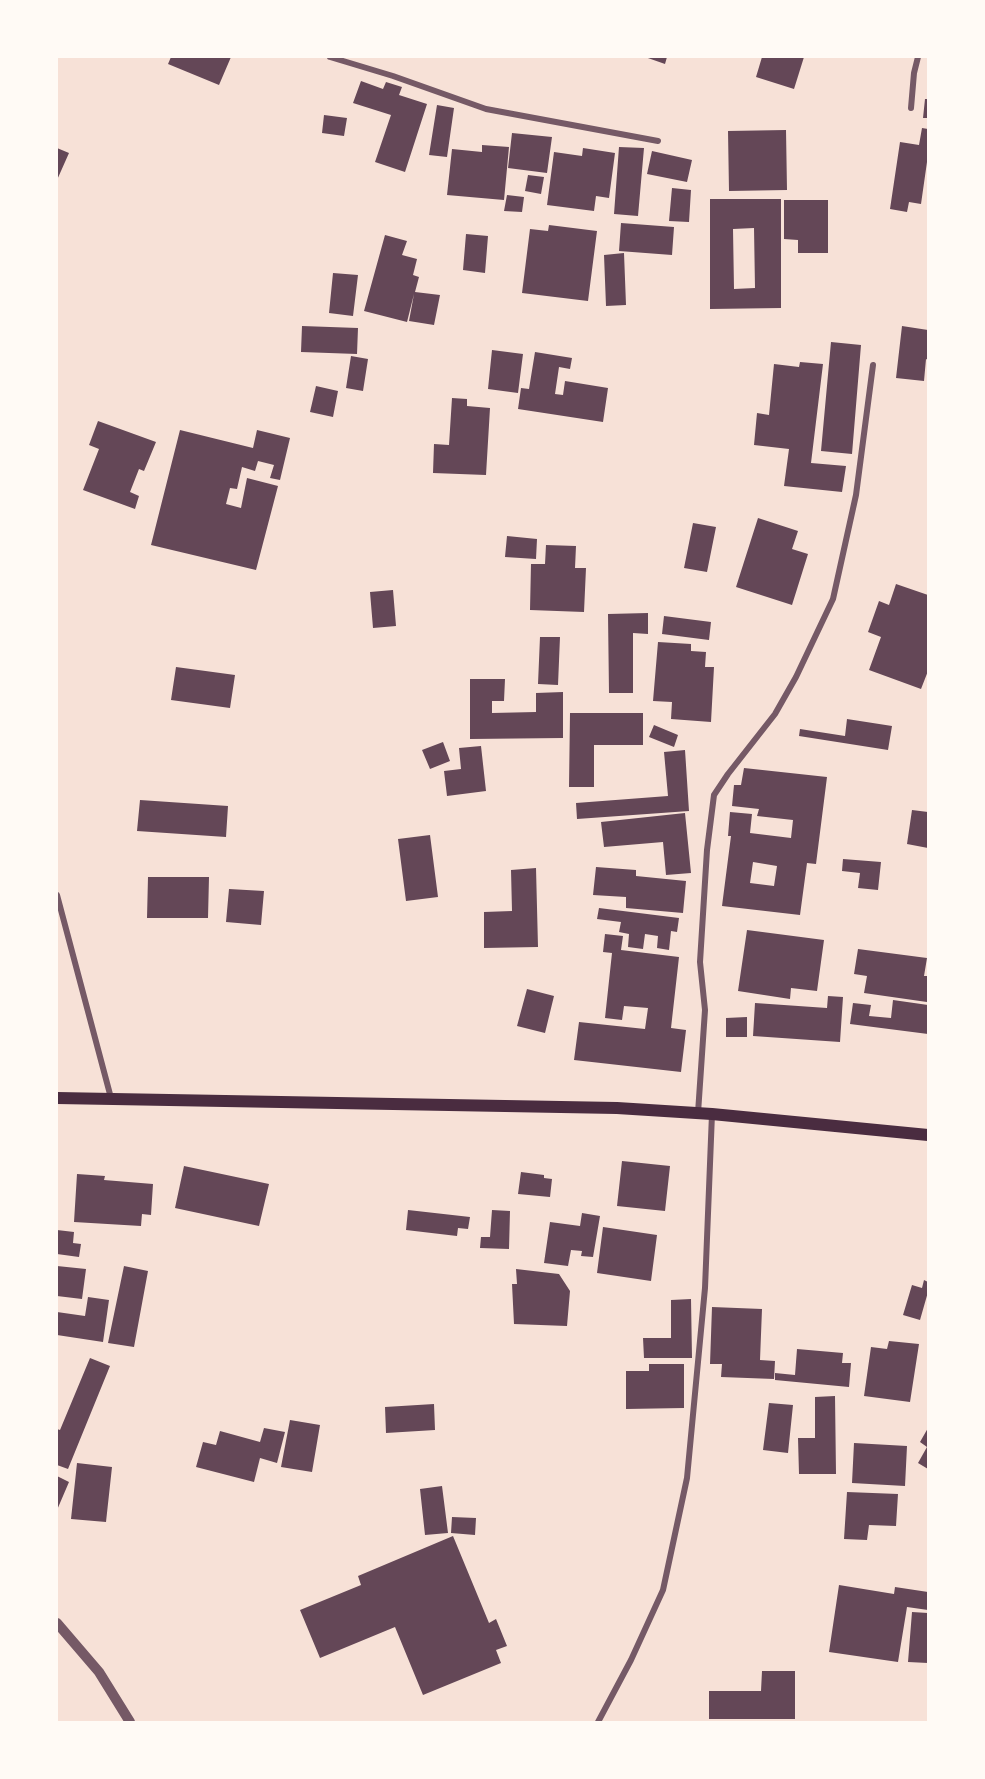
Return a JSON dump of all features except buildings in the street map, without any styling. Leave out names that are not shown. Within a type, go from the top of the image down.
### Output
[{"type":"main road","points":[[57,1098],[617,1108],[712,1114],[928,1135]]},
{"type":"street","points":[[330,57],[393,76],[486,109],[658,141]]},
{"type":"street","points":[[911,108],[918,57]]},
{"type":"street","points":[[698,1113],[705,1010],[700,962],[707,850],[714,795],[775,714],[796,677],[833,599],[856,495],[873,365]]},
{"type":"street","points":[[57,895],[111,1098]]},
{"type":"street","points":[[598,1722],[631,1660],[663,1590],[687,1478],[705,1288],[712,1114]]},
{"type":"street","points":[[57,1623],[99,1672],[130,1722]]}]
